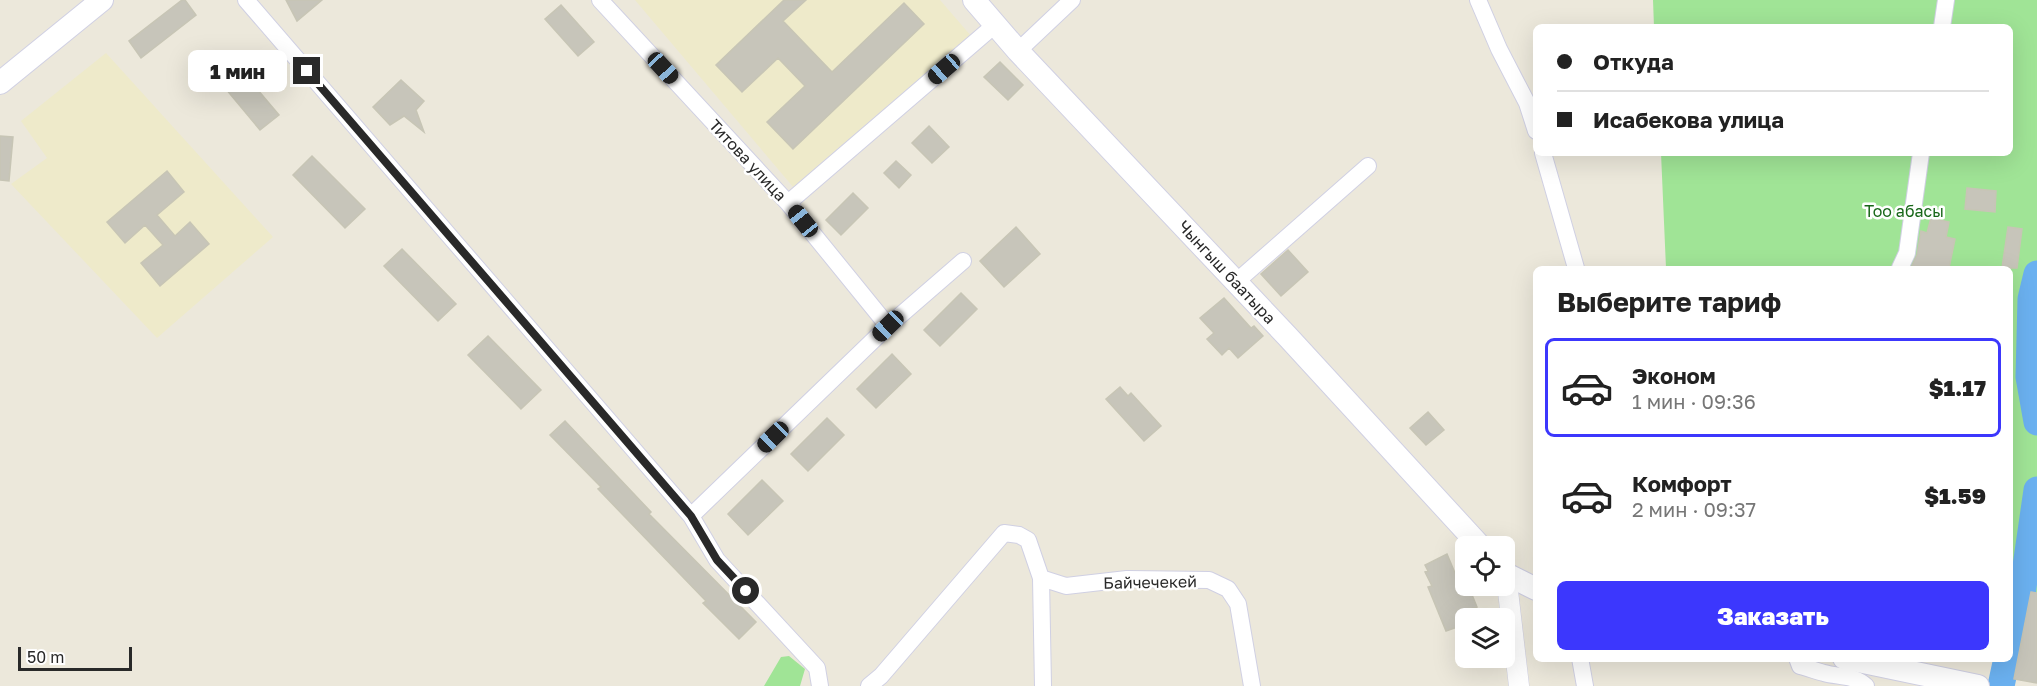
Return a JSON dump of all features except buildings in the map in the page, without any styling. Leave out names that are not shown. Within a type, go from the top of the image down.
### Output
[{"type":"main road","points":[[0,83],[102,0]]},
{"type":"main road","name":"Чынгыш баатыра","points":[[974,0],[1018,51],[1471,536]]},
{"type":"main road","points":[[1515,579],[1533,588]]},
{"type":"main road","points":[[1863,662],[1978,686]]},
{"type":"street","points":[[246,0],[691,516],[717,560],[833,686]]},
{"type":"street","name":"Титова улица","points":[[600,0],[788,203],[888,326]]},
{"type":"street","points":[[1018,51],[1072,0]]},
{"type":"street","points":[[1478,0],[1499,49],[1527,103],[1533,122]]},
{"type":"street","points":[[1942,24],[1946,0]]},
{"type":"street","points":[[788,203],[996,24]]},
{"type":"street","points":[[1544,156],[1575,266]]},
{"type":"street","points":[[1901,266],[1907,253],[1922,156]]},
{"type":"street","points":[[1236,282],[1368,166]]},
{"type":"street","points":[[691,516],[888,326],[963,261]]},
{"type":"street","points":[[869,686],[881,676],[1004,533],[1019,535],[1028,540],[1041,579],[1043,686]]},
{"type":"street","name":"Байчечекей","points":[[1041,579],[1066,586],[1127,579],[1209,580],[1228,589],[1238,604],[1252,686]]},
{"type":"street","points":[[1508,596],[1519,686]]},
{"type":"street","points":[[1581,662],[1585,686]]},
{"type":"street","points":[[1798,662],[1800,666],[1825,674],[1844,676],[1862,682],[1866,686]]},
{"type":"street","points":[[817,668],[819,686]]},
{"type":"shaded area","points":[[635,0],[940,0],[972,37],[794,188]]},
{"type":"shaded area","points":[[106,53],[273,237],[157,338],[11,184],[47,158],[21,121]]},
{"type":"green space","name":"Тоо абасы","points":[[1653,0],[2037,0],[2037,671],[1992,662],[2013,662],[2013,266],[1666,266],[1661,156],[2013,156],[2013,24],[1654,24]]},
{"type":"green space","points":[[789,656],[805,669],[800,686],[764,686],[781,657]]},
{"type":"waterway","points":[[2037,274],[2031,299],[2029,377],[2037,422]]},
{"type":"waterway","points":[[2013,632],[2022,594],[2037,490]]},
{"type":"waterway","points":[[2001,686],[2006,662]]},
{"type":"route","points":[[307,71],[691,516],[717,560],[746,591]]}]
